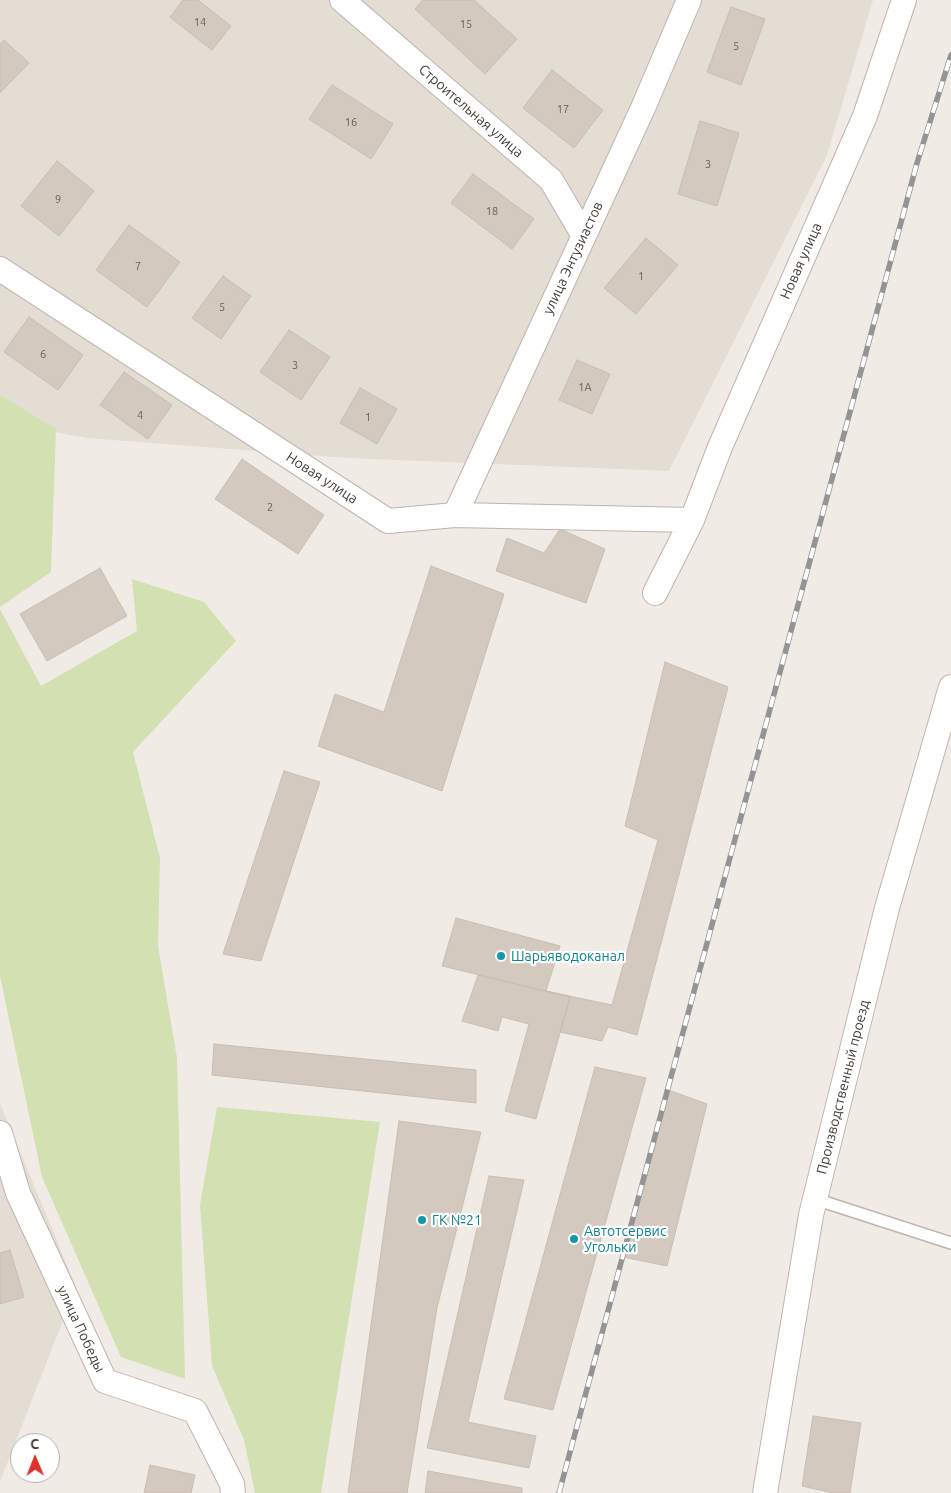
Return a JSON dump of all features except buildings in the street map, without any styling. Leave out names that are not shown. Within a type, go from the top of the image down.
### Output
[{"type":"street","name":"Строительная улица","points":[[342,0],[551,180],[584,236]]},
{"type":"street","name":"улица Энтузиастов","points":[[455,515],[643,108],[689,0]]},
{"type":"street","name":"Новая улица","points":[[655,593],[692,520],[720,447],[865,116],[904,0]]},
{"type":"street","name":"Новая улица","points":[[0,269],[388,521],[455,515],[692,520]]},
{"type":"street","name":"Производственный проезд","points":[[765,1493],[815,1200],[887,908],[951,687]]},
{"type":"street","name":"улица Победы","points":[[0,1133],[18,1193],[105,1381],[195,1411],[232,1484],[233,1493]]},
{"type":"lane","points":[[815,1200],[951,1243]]},
{"type":"shaded area","points":[[0,0],[873,0],[827,155],[669,471],[347,458],[87,438],[0,422]]},
{"type":"shaded area","points":[[0,1103],[76,1287],[19,1433],[10,1433],[10,1456],[0,1482]]},
{"type":"green space","points":[[0,395],[56,429],[51,572],[0,607]]},
{"type":"green space","points":[[132,579],[204,602],[236,641],[133,752],[160,858],[158,946],[177,1058],[185,1379],[121,1357],[42,1177],[0,976],[0,609],[41,686],[137,631]]},
{"type":"green space","points":[[217,1107],[380,1122],[321,1493],[255,1493],[244,1440],[212,1366],[200,1205]]},
{"type":"railway","points":[[559,1493],[917,163],[951,55]]},
{"type":"place","name":"Шарьяводоканал","points":[[501,956]]},
{"type":"place","name":"ГК №21","points":[[422,1220]]},
{"type":"place","name":"Автотсервис Угольки","points":[[574,1239]]}]
